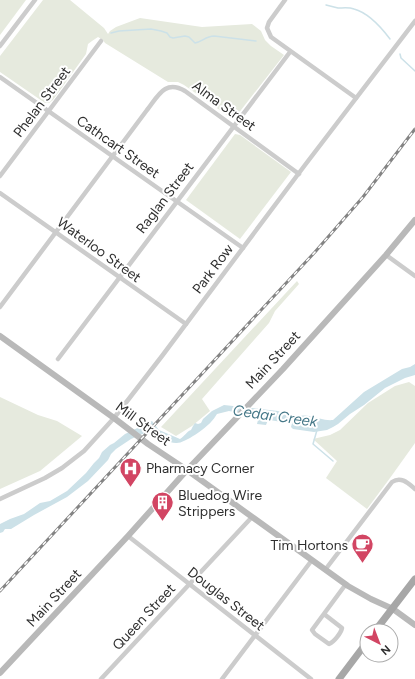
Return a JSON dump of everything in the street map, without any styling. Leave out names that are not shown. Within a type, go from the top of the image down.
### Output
[{"type":"main road","name":"Main Street","points":[[1,671],[128,536],[248,404],[283,369],[386,255],[415,220]]},
{"type":"main road","name":"Mill Street","points":[[0,336],[325,570],[371,599],[393,608],[415,625]]},
{"type":"main road","points":[[382,623],[415,579]]},
{"type":"main road","points":[[339,679],[359,653]]},
{"type":"street","points":[[0,46],[35,0]]},
{"type":"street","points":[[285,0],[269,22],[267,28],[269,36],[356,98]]},
{"type":"street","name":"Park Row","points":[[0,499],[45,478],[62,468],[84,451],[114,418],[415,21]]},
{"type":"street","name":"Phelan Street","points":[[0,176],[101,41]]},
{"type":"street","name":"Raglan Street","points":[[58,359],[290,52]]},
{"type":"street","name":"Cathcart Street","points":[[0,77],[243,248]]},
{"type":"street","name":"Alma Street","points":[[0,307],[165,89],[177,87],[185,91],[299,174]]},
{"type":"street","name":"Waterloo Street","points":[[0,193],[186,324]]},
{"type":"street","points":[[386,255],[415,276]]},
{"type":"street","points":[[325,570],[392,482],[396,479],[400,479],[415,489]]},
{"type":"street","name":"Queen Street","points":[[101,679],[252,517]]},
{"type":"street","name":"Douglas Street","points":[[128,536],[311,679]]},
{"type":"street","points":[[222,679],[312,560]]},
{"type":"street","points":[[324,614],[342,628],[332,643],[329,644],[315,634],[312,629],[346,584]]},
{"type":"shaded area","points":[[0,0],[26,0],[0,35]]},
{"type":"shaded area","points":[[43,0],[70,0],[104,28],[108,34],[116,27],[140,18],[202,27],[252,24],[261,31],[265,40],[271,46],[284,55],[234,119],[184,85],[178,82],[168,82],[105,43],[98,37],[88,44],[86,54],[53,100],[49,103],[45,103],[0,72],[0,56]]},
{"type":"shaded area","points":[[235,134],[240,135],[291,172],[240,239],[186,200]]},
{"type":"shaded area","points":[[297,281],[299,284],[275,311],[269,323],[202,399],[210,411],[192,426],[176,436],[161,427]]},
{"type":"shaded area","points":[[409,382],[415,386],[415,443],[367,509],[326,478],[337,461],[313,439],[330,435],[340,430],[368,403],[395,386]]},
{"type":"shaded area","points":[[0,397],[38,415],[57,421],[82,436],[40,471],[0,489]]},
{"type":"water","name":"Cedar Creek","points":[[415,364],[415,375],[405,378],[385,388],[338,424],[327,430],[314,432],[293,429],[291,427],[291,422],[285,423],[271,420],[268,420],[266,425],[257,424],[258,420],[255,416],[229,411],[217,414],[205,428],[180,443],[166,441],[147,432],[131,439],[116,449],[108,460],[88,481],[67,497],[11,529],[5,529],[0,533],[0,524],[24,514],[40,503],[50,501],[67,491],[86,473],[99,458],[102,452],[110,445],[125,434],[152,421],[159,430],[180,439],[191,430],[195,423],[201,423],[203,419],[212,411],[224,405],[278,411],[291,416],[307,416],[333,420],[364,392],[402,369]]},
{"type":"waterway","points":[[326,5],[338,8],[352,8],[365,14],[379,25],[390,39]]},
{"type":"waterway","points":[[111,33],[151,29],[167,33],[173,38],[185,36],[189,37],[195,43],[214,36],[256,41]]},
{"type":"waterway","points":[[400,54],[401,58],[415,71]]},
{"type":"waterway","points":[[317,430],[313,444],[333,461]]},
{"type":"railway","points":[[0,591],[315,252],[363,197],[415,129]]},
{"type":"place","name":"Pharmacy Corner","points":[[130,488]]},
{"type":"place","name":"Bluedog Wire Strippers","points":[[162,522]]},
{"type":"place","name":"Tim Hortons","points":[[363,564]]}]
